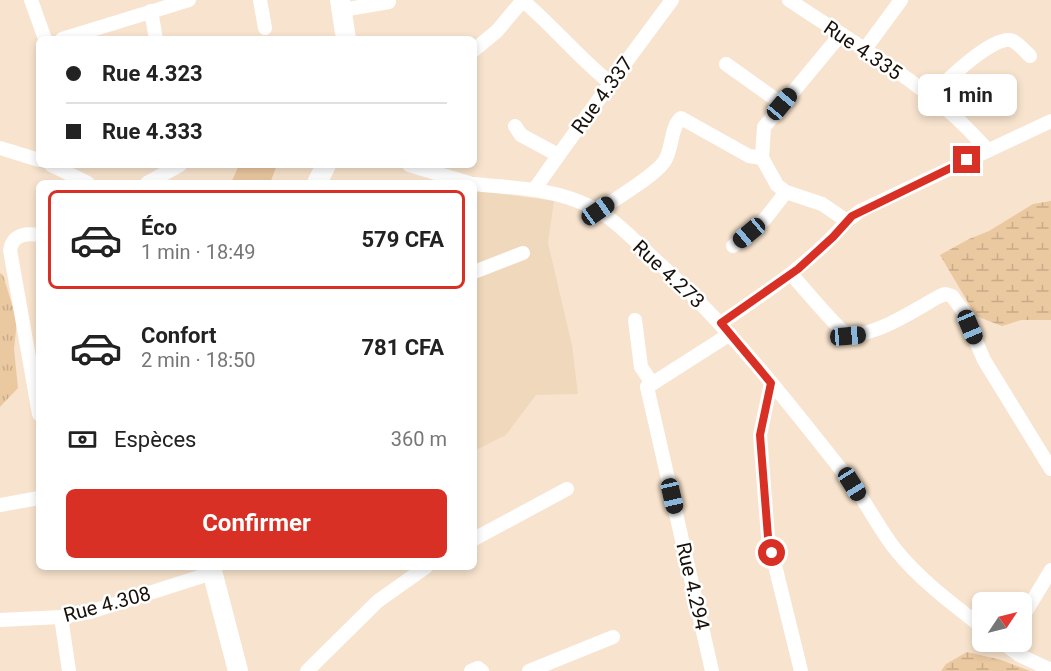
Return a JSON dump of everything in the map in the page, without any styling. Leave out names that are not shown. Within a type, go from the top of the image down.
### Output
[{"type":"highway","points":[[341,5],[346,36]]},
{"type":"highway","points":[[211,570],[238,671]]},
{"type":"street","points":[[31,0],[44,36]]},
{"type":"street","points":[[72,36],[189,0]]},
{"type":"street","points":[[260,0],[265,28]]},
{"type":"street","points":[[477,48],[497,31],[522,0],[545,19],[595,71],[609,82]]},
{"type":"street","name":"Rue 4.337","points":[[534,190],[594,107],[609,82],[672,0]]},
{"type":"street","name":"Rue 4.335","points":[[789,0],[865,49],[930,97],[952,114],[988,150]]},
{"type":"street","points":[[865,49],[901,0]]},
{"type":"street","points":[[341,5],[389,2]]},
{"type":"street","points":[[151,11],[155,36]]},
{"type":"street","points":[[841,34],[764,127],[762,158],[777,184],[786,192],[822,204],[847,221]]},
{"type":"street","points":[[930,97],[954,73],[1002,40],[1012,40],[1030,56]]},
{"type":"street","points":[[726,64],[782,104]]},
{"type":"street","points":[[598,211],[658,169],[666,159],[676,123],[681,118],[749,156],[762,158]]},
{"type":"street","points":[[635,320],[641,367],[652,383],[791,274],[860,211],[1051,122]]},
{"type":"street","points":[[514,126],[521,135],[558,155]]},
{"type":"street","points":[[0,148],[36,159]]},
{"type":"street","points":[[60,168],[82,180]]},
{"type":"street","points":[[152,180],[174,168]]},
{"type":"street","points":[[418,168],[459,180]]},
{"type":"street","name":"Rue 4.273","points":[[477,184],[534,190],[572,198],[605,214],[687,289],[725,328],[852,484],[894,548],[934,590],[972,619]]},
{"type":"street","points":[[733,246],[765,219],[786,192]]},
{"type":"street","points":[[36,235],[15,238],[10,250],[36,397]]},
{"type":"street","points":[[477,271],[523,253]]},
{"type":"street","points":[[791,274],[817,301],[829,319],[848,336],[862,335],[879,329],[938,297],[945,294],[952,296],[963,311],[984,360],[1051,469]]},
{"type":"street","name":"Rue 4.294","points":[[652,383],[647,387],[712,671]]},
{"type":"street","points":[[771,383],[760,435],[768,537],[801,671]]},
{"type":"street","points":[[477,536],[567,489]]},
{"type":"street","points":[[0,505],[36,499]]},
{"type":"street","name":"Rue 4.308","points":[[0,620],[60,617],[108,607],[211,570]]},
{"type":"street","points":[[307,671],[378,601],[422,570]]},
{"type":"street","points":[[1032,601],[1051,570]]},
{"type":"street","points":[[60,617],[69,671]]},
{"type":"street","points":[[529,671],[613,637]]},
{"type":"street","points":[[1016,652],[1051,670]]},
{"type":"street","points":[[471,671],[478,668],[482,671]]},
{"type":"shaded area","points":[[477,190],[554,201],[548,243],[572,345],[578,394],[536,395],[506,435],[477,450]]},
{"type":"green space","points":[[238,168],[276,168],[271,180],[232,180]]},
{"type":"green space","points":[[1051,201],[1051,320],[1021,320],[1002,326],[976,316],[940,255],[989,231],[1033,204]]},
{"type":"green space","points":[[0,273],[3,275],[17,321],[14,349],[18,388],[0,407]]},
{"type":"green space","points":[[967,652],[1001,660],[1030,671],[941,671],[946,664]]},
{"type":"route","points":[[772,553],[768,537],[760,435],[771,383],[721,323],[798,269],[852,216],[967,160]]}]
